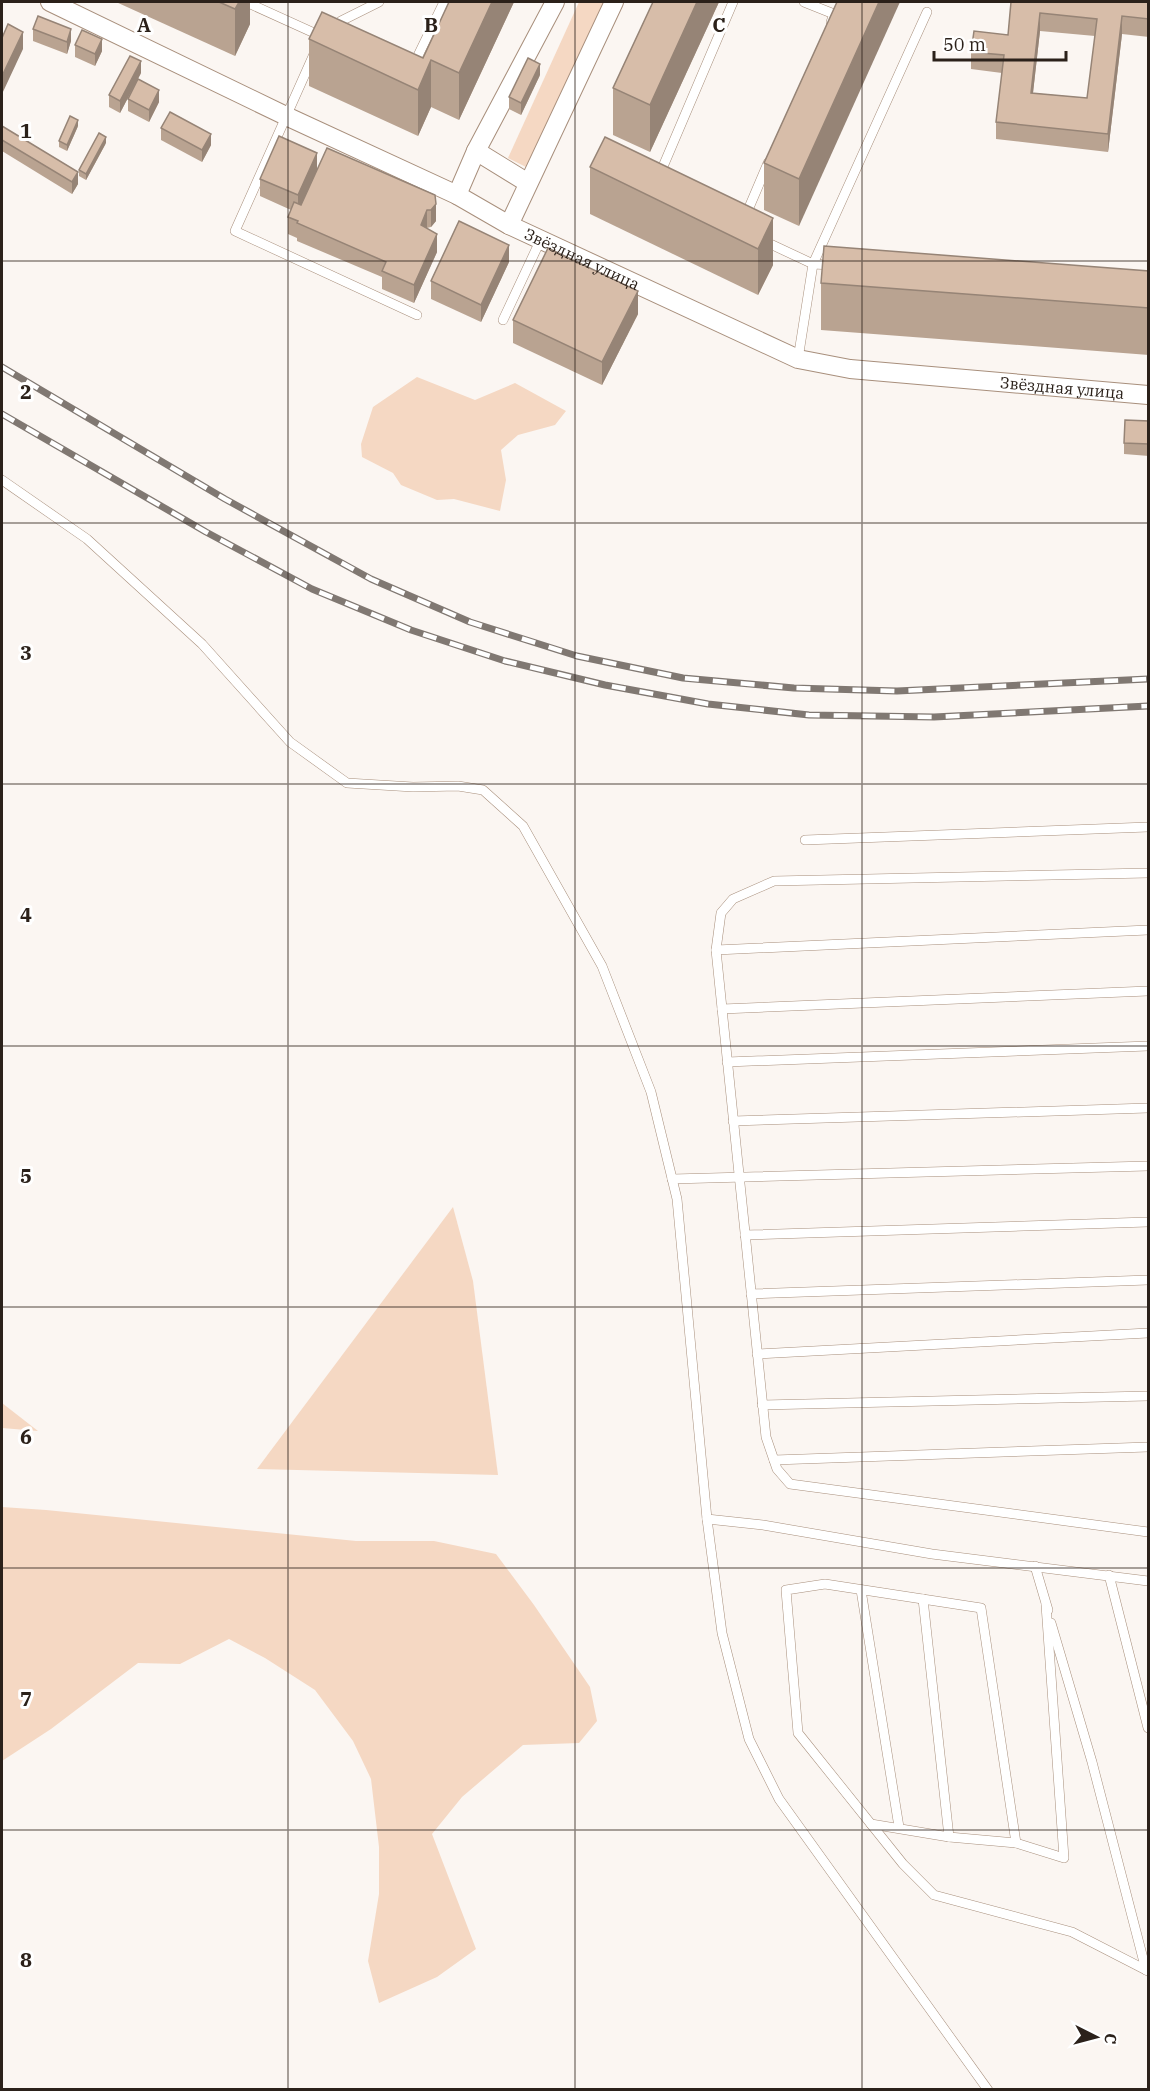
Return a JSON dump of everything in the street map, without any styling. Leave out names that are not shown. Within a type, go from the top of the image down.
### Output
[{"type":"street","name":"Звёздная улица","points":[[51,2],[286,116],[457,195],[509,225],[798,359],[850,369],[1149,395]]},
{"type":"street","points":[[457,195],[476,151],[555,2]]},
{"type":"street","points":[[509,225],[614,2]]},
{"type":"street","points":[[476,151],[528,183]]},
{"type":"lane","points":[[246,2],[334,42]]},
{"type":"lane","points":[[380,2],[341,21],[324,37],[308,67],[235,231],[417,315]]},
{"type":"lane","points":[[408,76],[444,2]]},
{"type":"lane","points":[[655,186],[733,2]]},
{"type":"lane","points":[[804,2],[834,14],[825,35]]},
{"type":"lane","points":[[798,359],[813,264],[927,12]]},
{"type":"lane","points":[[739,229],[772,154]]},
{"type":"lane","points":[[750,234],[813,264],[848,266]]},
{"type":"lane","points":[[503,320],[541,239]]},
{"type":"lane","points":[[2,480],[87,539],[202,644],[290,741],[347,783],[413,788],[458,786],[483,790],[523,826],[602,966],[651,1092],[677,1199],[707,1519],[722,1633],[749,1739],[778,1799],[988,2090]]},
{"type":"lane","points":[[805,840],[1149,827]]},
{"type":"lane","points":[[1149,873],[774,881],[734,899],[721,913],[716,950],[762,1405],[766,1437],[777,1469],[790,1484],[1149,1532]]},
{"type":"lane","points":[[716,950],[1149,930]]},
{"type":"lane","points":[[722,1009],[1149,991]]},
{"type":"lane","points":[[727,1062],[1149,1046]]},
{"type":"lane","points":[[733,1120],[1149,1108]]},
{"type":"lane","points":[[672,1179],[1149,1166]]},
{"type":"lane","points":[[745,1234],[1149,1222]]},
{"type":"lane","points":[[751,1294],[1149,1280]]},
{"type":"lane","points":[[757,1354],[1149,1333]]},
{"type":"lane","points":[[762,1405],[1149,1396]]},
{"type":"lane","points":[[774,1460],[1149,1447]]},
{"type":"lane","points":[[707,1519],[763,1525],[932,1554],[1149,1581]]},
{"type":"lane","points":[[1035,1566],[1092,1762],[1147,1970]]},
{"type":"lane","points":[[1109,1575],[1149,1728]]},
{"type":"lane","points":[[1016,1843],[981,1608],[825,1584],[786,1590],[798,1733],[903,1864],[934,1894],[1071,1932],[1147,1970]]},
{"type":"lane","points":[[861,1590],[899,1827]]},
{"type":"lane","points":[[923,1599],[949,1837]]},
{"type":"lane","points":[[871,1824],[949,1837],[1016,1843],[1064,1858],[1046,1605]]},
{"type":"shaded area","points":[[579,2],[605,2],[528,168],[508,158]]},
{"type":"shaded area","points":[[417,377],[475,400],[515,383],[566,411],[555,425],[518,435],[501,450],[506,480],[500,511],[454,499],[437,500],[401,485],[393,473],[362,457],[361,444],[373,407]]},
{"type":"shaded area","points":[[453,1207],[473,1281],[498,1475],[257,1469]]},
{"type":"shaded area","points":[[2,1403],[38,1431],[2,1428]]},
{"type":"shaded area","points":[[2,1507],[356,1541],[434,1541],[496,1554],[590,1687],[597,1721],[579,1743],[523,1745],[462,1797],[432,1834],[476,1949],[437,1977],[379,2003],[368,1961],[379,1894],[379,1847],[371,1779],[353,1741],[315,1690],[265,1658],[229,1639],[180,1664],[138,1663],[51,1729],[2,1761]]},
{"type":"building","points":[[219,2],[239,2],[235,9]]},
{"type":"building","points":[[449,2],[492,2],[459,73],[431,60],[418,90],[309,39],[322,12],[423,58]]},
{"type":"building","points":[[653,2],[697,2],[650,105],[613,88]]},
{"type":"building","points":[[837,2],[879,2],[799,179],[764,163]]},
{"type":"building","points":[[1011,2],[1149,2],[1149,19],[1122,16],[1108,134],[996,122],[1004,55],[971,52],[974,31],[1008,35]],"holes":[[[1040,13],[1097,19],[1087,98],[1031,93]]]},
{"type":"building","points":[[38,16],[71,29],[67,42],[33,29]]},
{"type":"building","points":[[8,24],[23,32],[2,76],[2,38]]},
{"type":"building","points":[[82,30],[102,39],[95,54],[75,45]]},
{"type":"building","points":[[130,56],[141,61],[120,101],[109,95]]},
{"type":"building","points":[[528,58],[540,64],[521,103],[509,97]]},
{"type":"building","points":[[138,79],[159,90],[149,110],[128,99]]},
{"type":"building","points":[[170,112],[211,134],[202,150],[161,128]]},
{"type":"building","points":[[70,116],[78,120],[67,145],[59,141]]},
{"type":"building","points":[[2,126],[78,172],[72,182],[2,140]]},
{"type":"building","points":[[99,133],[106,137],[86,174],[79,170]]},
{"type":"building","points":[[279,136],[317,153],[298,195],[260,179]]},
{"type":"building","points":[[605,137],[773,218],[758,249],[590,167]]},
{"type":"building","points":[[327,148],[435,195],[436,204],[431,210],[427,210],[421,225],[437,234],[414,285],[382,271],[386,262],[288,217],[294,202],[301,205]]},
{"type":"building","points":[[459,221],[509,245],[481,305],[431,281]]},
{"type":"building","points":[[824,246],[1149,271],[1149,308],[821,283]]},
{"type":"building","points":[[548,248],[638,291],[602,362],[513,320]]},
{"type":"building","points":[[1125,420],[1149,421],[1149,444],[1124,443]]},
{"type":"railway","points":[[2,367],[225,499],[371,579],[470,622],[577,656],[683,678],[794,688],[897,691],[1148,679]]},
{"type":"railway","points":[[2,414],[206,532],[312,589],[411,630],[505,661],[605,685],[708,704],[809,715],[934,717],[1148,706]]}]
